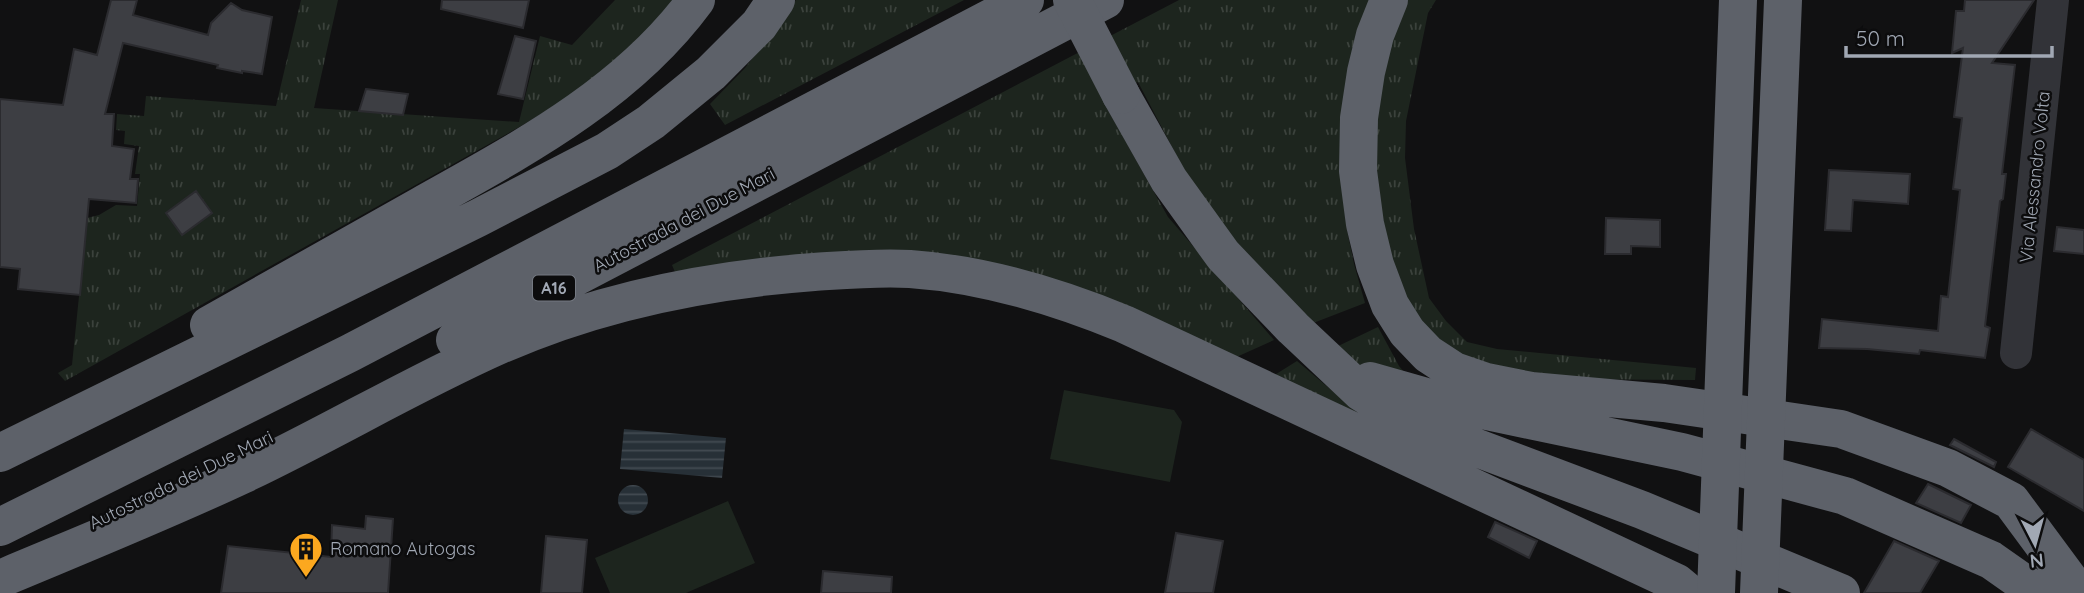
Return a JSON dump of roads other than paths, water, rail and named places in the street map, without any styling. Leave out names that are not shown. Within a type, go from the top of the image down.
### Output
[{"type":"highway","points":[[0,444],[546,133],[600,97],[644,58],[696,0]]},
{"type":"highway","points":[[0,453],[478,218],[607,150],[651,122],[712,74],[759,25],[776,0]]},
{"type":"highway","points":[[350,353],[776,106],[981,0]]},
{"type":"highway","name":"Autostrada dei Due Mari","points":[[0,527],[350,353],[1025,0]]},
{"type":"highway","points":[[1072,0],[1169,180],[1223,255],[1293,328],[1361,391],[1398,415],[1432,431],[1642,510],[1841,593]]},
{"type":"highway","name":"Autostrada dei Due Mari","points":[[0,569],[234,455],[1105,0]]},
{"type":"highway","points":[[1389,0],[1366,72],[1359,118],[1358,171],[1364,224],[1390,305],[1407,332],[1428,354],[1454,371],[1486,382],[1531,391],[1664,403],[1841,429],[1948,468],[2011,501],[2084,551]]},
{"type":"highway","points":[[1716,593],[1738,0]]},
{"type":"highway","points":[[1759,593],[1783,0]]},
{"type":"highway","points":[[0,579],[244,474],[531,332],[601,310],[706,285],[782,274],[854,269],[910,269],[1020,288],[1073,303],[1124,324],[1687,590]]},
{"type":"highway","points":[[1336,366],[1370,381],[1406,392],[1682,452],[1845,496],[1991,560],[2038,593]]},
{"type":"highway","points":[[2011,501],[2079,593]]},
{"type":"street","name":"Via Alessandro Volta","points":[[2016,353],[2053,0]]},
{"type":"place","name":"Romano Autogas","points":[[306,579]]}]
